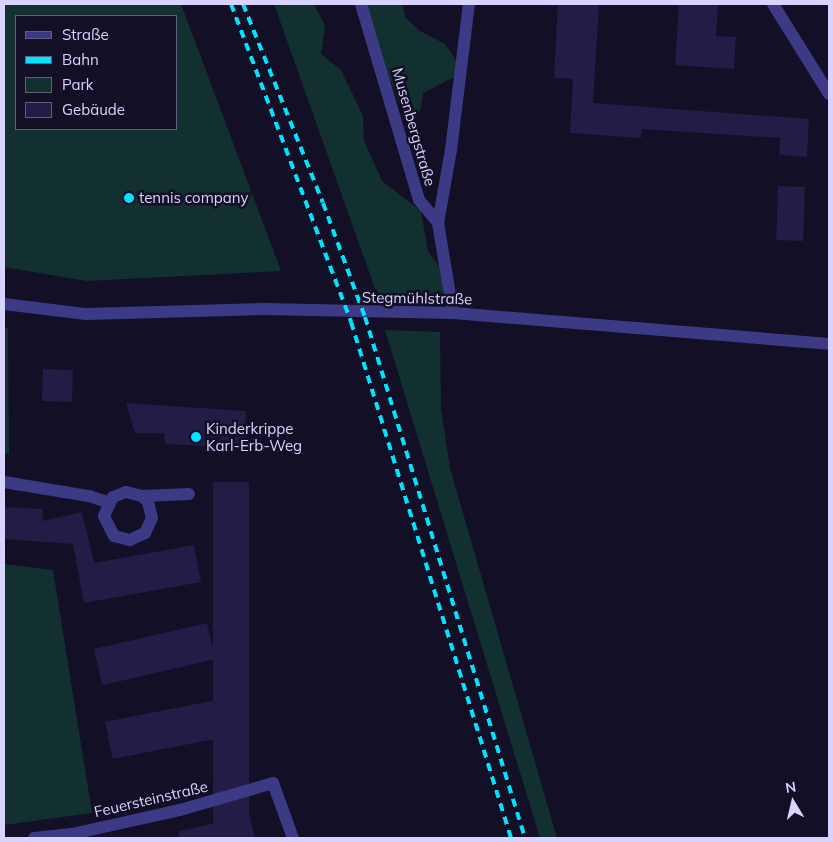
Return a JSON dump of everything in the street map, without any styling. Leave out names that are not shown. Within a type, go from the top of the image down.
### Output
[{"type":"street","name":"Musenbergstraße","points":[[361,4],[418,200],[438,223]]},
{"type":"street","points":[[453,313],[438,223],[451,150],[469,4]]},
{"type":"street","points":[[773,4],[829,94]]},
{"type":"street","name":"Stegmühlstraße","points":[[4,304],[86,314],[265,309],[453,313],[829,344]]},
{"type":"street","points":[[4,482],[89,496],[108,502]]},
{"type":"street","points":[[142,496],[152,510],[152,518],[145,533],[130,540],[114,536],[108,530],[104,516],[108,502],[126,492],[142,496],[189,494]]},
{"type":"street","name":"Feuersteinstraße","points":[[34,838],[72,836],[180,810],[274,783],[293,838]]},
{"type":"green space","name":"tennis company","points":[[4,4],[181,4],[281,271],[87,281],[4,267]]},
{"type":"green space","points":[[274,4],[314,4],[325,26],[321,54],[341,70],[363,116],[364,141],[382,181],[421,211],[428,252],[443,271],[443,296],[382,298],[374,286]]},
{"type":"green space","points":[[360,4],[403,4],[405,17],[420,31],[445,44],[458,63],[454,77],[423,93],[420,112],[402,110]]},
{"type":"green space","points":[[4,327],[8,328],[9,454],[4,453]]},
{"type":"green space","points":[[385,330],[440,332],[441,409],[450,468],[557,838],[540,838]]},
{"type":"green space","points":[[4,564],[53,570],[92,813],[4,825]]},
{"type":"building","points":[[558,4],[599,4],[593,103],[809,119],[807,157],[779,155],[780,138],[642,129],[641,138],[570,133],[573,79],[554,78]]},
{"type":"building","points":[[679,4],[718,4],[716,36],[736,37],[734,69],[675,65]]},
{"type":"building","points":[[778,186],[805,187],[803,241],[776,240]]},
{"type":"building","points":[[43,369],[73,370],[72,402],[42,401]]},
{"type":"building","points":[[126,403],[246,411],[245,448],[165,444],[164,433],[135,433]]},
{"type":"building","points":[[213,482],[249,482],[249,838],[213,838]]},
{"type":"building","points":[[4,507],[43,509],[42,521],[82,512],[94,563],[194,545],[201,582],[84,603],[73,544],[4,539]]},
{"type":"building","points":[[207,623],[215,659],[102,685],[94,649]]},
{"type":"building","points":[[222,699],[229,736],[112,759],[105,722]]},
{"type":"building","points":[[250,816],[255,838],[179,838],[179,831]]},
{"type":"railway","points":[[231,4],[351,322],[511,838]]},
{"type":"railway","points":[[243,4],[323,203],[365,317],[525,838]]},
{"type":"place","name":"tennis company","points":[[129,198]]},
{"type":"place","name":"Kinderkrippe Karl-Erb-Weg","points":[[196,437]]}]
